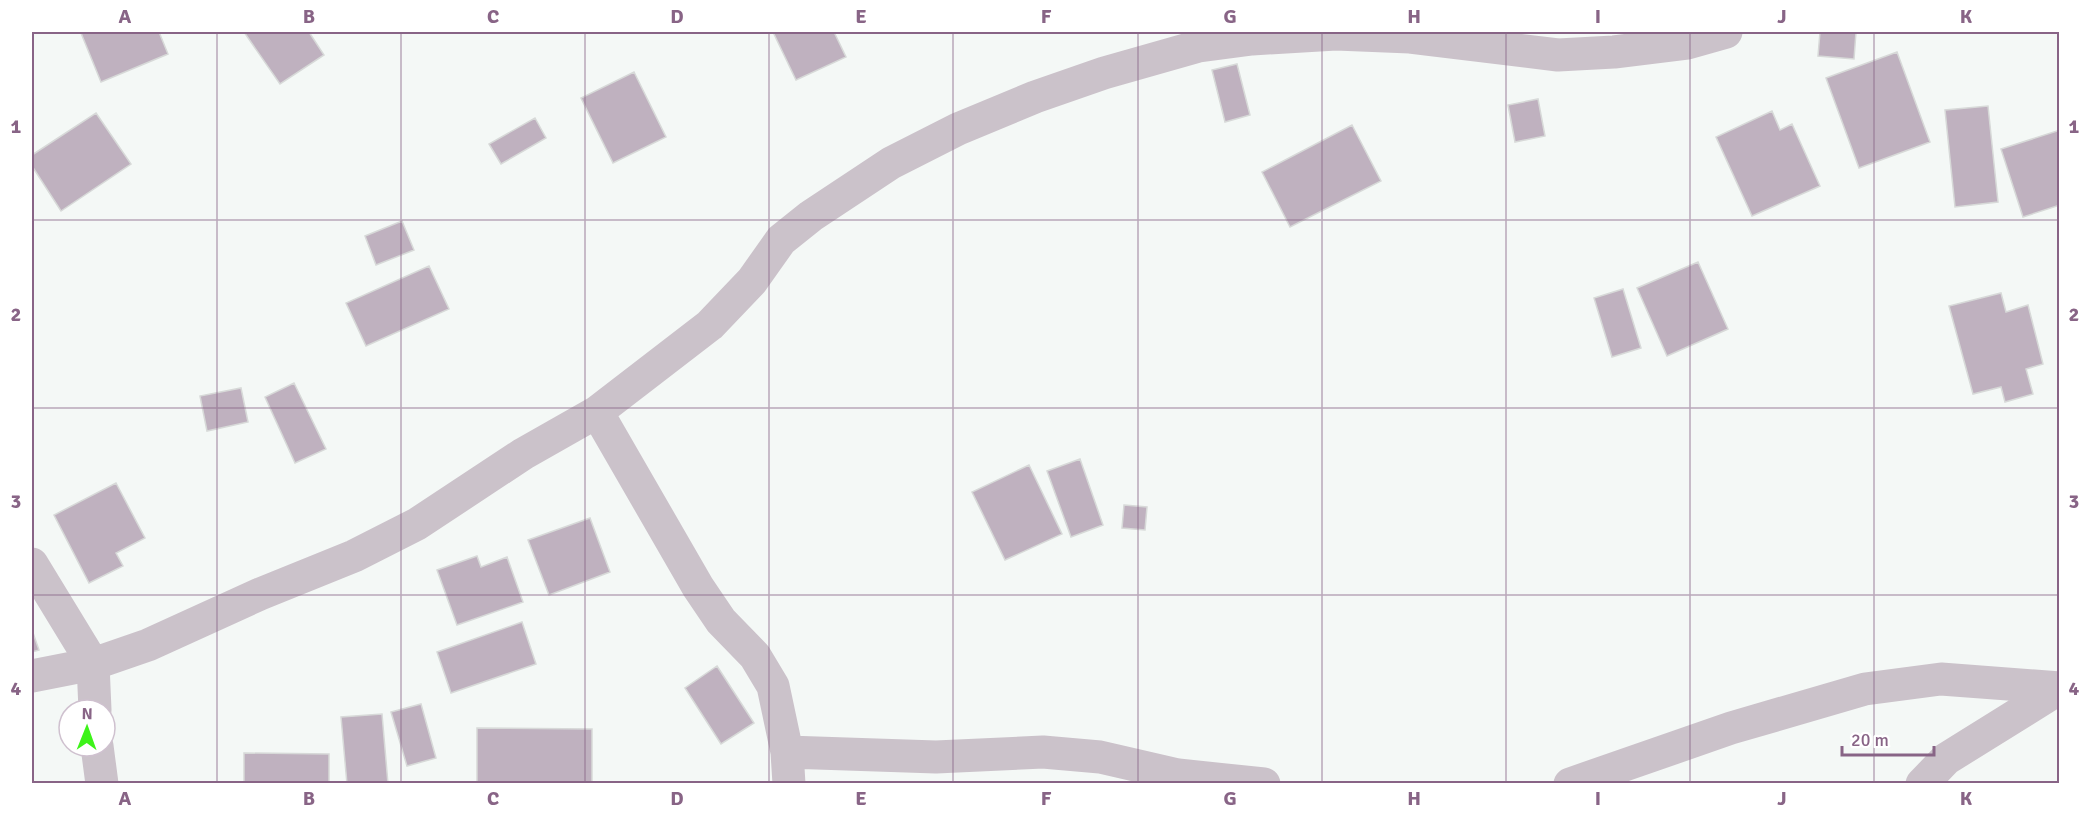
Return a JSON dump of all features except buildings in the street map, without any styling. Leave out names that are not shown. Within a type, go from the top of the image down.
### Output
[{"type":"street","points":[[32,676],[93,664],[148,645],[260,594],[354,556],[406,530],[523,454],[597,412],[710,325],[752,281],[781,240],[812,216],[891,163],[958,129],[1035,96],[1104,73],[1199,46],[1252,39],[1336,34],[1410,37],[1558,55],[1614,52],[1687,43],[1726,32]]},
{"type":"street","points":[[597,412],[698,587],[721,621],[754,656],[773,686],[788,768],[1043,752],[1100,757],[1178,775],[1264,783]]},
{"type":"street","points":[[32,564],[93,664],[94,698]]},
{"type":"street","points":[[1570,783],[1731,728],[1865,690],[1941,679],[2060,688]]},
{"type":"street","points":[[1922,783],[1946,759],[2060,688]]},
{"type":"street","points":[[99,758],[102,783]]}]
